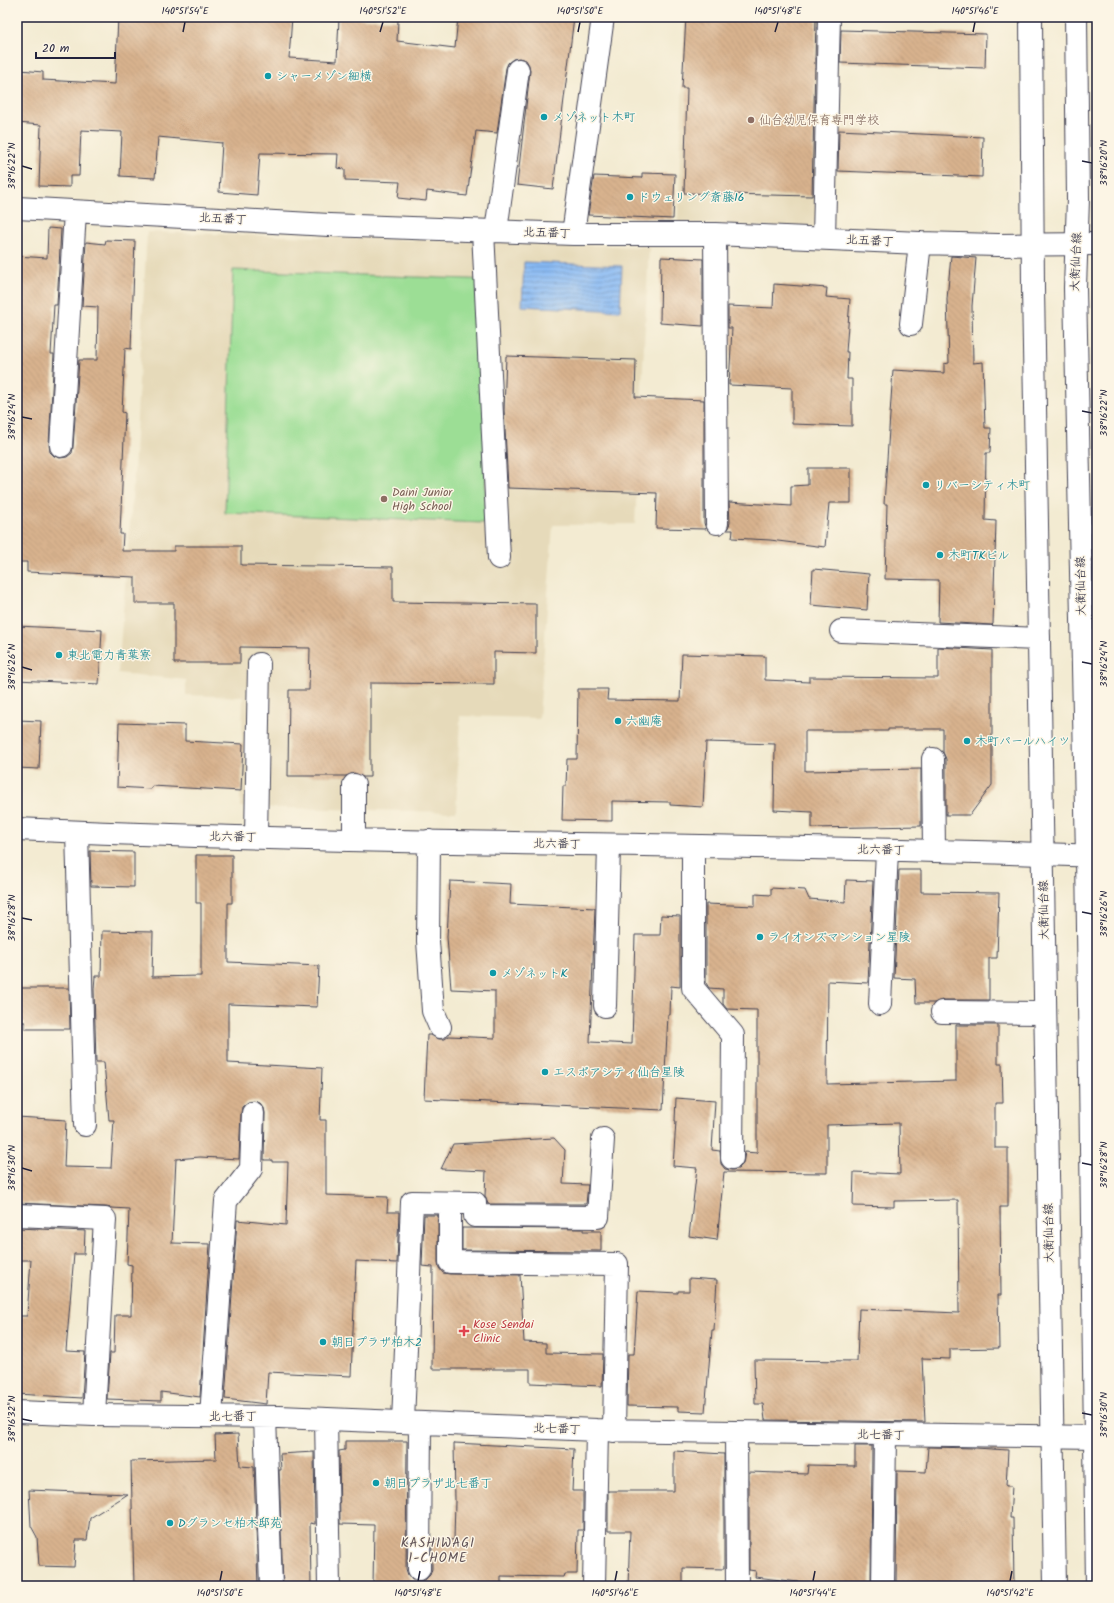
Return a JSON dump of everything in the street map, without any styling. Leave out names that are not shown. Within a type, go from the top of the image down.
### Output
[{"type":"street","points":[[572,234],[602,17]]},
{"type":"street","points":[[824,238],[829,17]]},
{"type":"street","name":"大衡仙台線","points":[[1031,17],[1032,245],[1055,1586]]},
{"type":"street","name":"大衡仙台線","points":[[1076,17],[1078,199],[1087,244],[1075,296],[1090,657],[1097,1586]]},
{"type":"street","points":[[499,558],[490,231],[518,70]]},
{"type":"street","name":"北五番丁","points":[[17,208],[329,225],[572,234],[715,234],[920,243],[1032,245],[1087,244]]},
{"type":"street","points":[[61,446],[75,212]]},
{"type":"street","points":[[715,234],[717,523]]},
{"type":"street","points":[[911,324],[920,243]]},
{"type":"street","points":[[841,631],[1039,639]]},
{"type":"street","points":[[256,838],[259,664]]},
{"type":"street","points":[[933,759],[934,851]]},
{"type":"street","points":[[354,785],[354,840]]},
{"type":"street","name":"北六番丁","points":[[17,829],[256,838],[934,851],[1092,856]]},
{"type":"street","points":[[77,832],[85,1125]]},
{"type":"street","points":[[429,841],[428,941],[433,1011],[440,1027]]},
{"type":"street","points":[[606,1006],[609,845]]},
{"type":"street","points":[[693,847],[693,988],[733,1035],[732,1158]]},
{"type":"street","points":[[880,1004],[887,850]]},
{"type":"street","points":[[942,1012],[1045,1013]]},
{"type":"street","points":[[211,1416],[226,1201],[251,1169],[253,1113]]},
{"type":"street","points":[[418,1569],[412,1423],[412,1202],[474,1203],[475,1216],[598,1217],[603,1139]]},
{"type":"street","points":[[450,1203],[450,1262],[617,1264],[594,1586]]},
{"type":"street","points":[[17,1215],[105,1219],[94,1415]]},
{"type":"street","name":"北七番丁","points":[[17,1412],[94,1415],[265,1417],[605,1431],[1096,1437]]},
{"type":"street","points":[[265,1417],[271,1586]]},
{"type":"street","points":[[326,1419],[329,1586]]},
{"type":"street","points":[[736,1433],[737,1586]]},
{"type":"street","points":[[883,1586],[885,1435]]},
{"type":"shaded area","name":"仙台幼児保育専門学校","points":[[685,17],[824,17],[818,228],[678,223]]},
{"type":"shaded area","name":"Daini Junior High School","points":[[147,232],[649,247],[635,524],[553,525],[539,718],[460,716],[456,812],[240,807],[243,697],[186,695],[186,680],[118,673],[134,474]]},
{"type":"green space","points":[[233,270],[493,280],[484,523],[225,513]]},
{"type":"water","points":[[524,262],[622,266],[620,311],[522,306]]},
{"type":"building","points":[[118,17],[292,17],[289,58],[337,61],[339,18],[398,20],[397,41],[455,48],[458,17],[574,17],[553,189],[517,185],[530,71],[526,60],[519,58],[513,59],[508,63],[506,68],[497,133],[476,131],[467,196],[427,191],[426,201],[398,198],[400,182],[345,180],[345,169],[337,168],[338,154],[260,153],[257,195],[219,192],[222,143],[158,137],[155,178],[120,176],[122,132],[81,130],[79,176],[70,176],[70,187],[39,186],[41,125],[17,123],[20,70],[43,72],[43,80],[115,84]]},
{"type":"building","name":"仙台幼児保育専門学校","points":[[686,17],[816,17],[812,196],[684,193],[687,88],[682,88]]},
{"type":"building","points":[[841,30],[986,34],[985,68],[840,63]]},
{"type":"building","points":[[839,130],[983,137],[982,177],[838,171]]},
{"type":"building","name":"ドウェリング斎藤16","points":[[642,173],[675,174],[673,219],[588,215],[594,176],[642,178]]},
{"type":"building","points":[[48,228],[61,229],[57,305],[54,305],[51,354],[54,354],[49,445],[50,452],[54,456],[60,458],[67,457],[72,453],[79,360],[97,360],[98,307],[82,306],[86,242],[105,244],[106,240],[135,241],[131,349],[125,348],[122,412],[125,413],[120,534],[123,534],[122,551],[174,551],[174,546],[241,546],[241,565],[393,567],[393,602],[536,604],[536,653],[494,652],[494,684],[370,683],[370,777],[363,777],[354,773],[346,776],[288,776],[289,690],[309,690],[310,648],[240,647],[240,663],[174,663],[174,603],[135,603],[135,577],[27,572],[27,562],[17,562],[17,256],[47,258]]},
{"type":"building","points":[[951,256],[976,258],[972,306],[973,363],[983,362],[985,428],[991,428],[990,453],[986,453],[985,520],[996,521],[992,625],[938,622],[939,580],[885,579],[887,504],[884,504],[893,370],[944,373],[944,364],[949,363],[947,299]]},
{"type":"building","points":[[661,257],[703,259],[703,326],[660,323]]},
{"type":"building","points":[[774,284],[827,288],[826,297],[850,299],[846,352],[848,352],[847,379],[852,379],[852,426],[792,424],[792,388],[729,385],[732,328],[728,328],[728,306],[773,308]]},
{"type":"building","points":[[506,356],[636,360],[635,397],[704,400],[704,523],[706,529],[656,528],[657,493],[508,488],[504,410]]},
{"type":"building","points":[[808,468],[851,468],[851,503],[829,503],[825,547],[770,540],[732,538],[733,530],[727,530],[730,523],[729,502],[791,506],[791,486],[808,485]]},
{"type":"building","points":[[813,569],[869,574],[867,610],[811,605]]},
{"type":"building","name":"東北電力青葉寮","points":[[17,626],[102,630],[99,684],[17,680]]},
{"type":"building","points":[[938,647],[992,650],[992,785],[970,815],[946,815],[946,759],[943,752],[943,729],[888,729],[888,731],[805,731],[805,771],[921,769],[921,826],[812,828],[812,812],[774,810],[775,744],[706,742],[703,807],[670,805],[670,802],[612,801],[612,821],[562,820],[563,786],[566,786],[567,759],[577,759],[578,689],[608,689],[607,700],[680,701],[682,654],[765,656],[765,680],[809,682],[809,677],[938,678]]},
{"type":"building","points":[[17,720],[41,721],[39,769],[17,768]]},
{"type":"building","points":[[119,723],[185,725],[185,741],[243,744],[241,791],[152,786],[151,789],[117,787]]},
{"type":"building","points":[[90,851],[134,852],[134,887],[91,886]]},
{"type":"building","points":[[196,855],[232,855],[232,903],[228,903],[228,962],[319,966],[317,1007],[228,1004],[228,1063],[322,1068],[320,1120],[326,1120],[326,1195],[388,1197],[387,1212],[399,1212],[397,1263],[356,1261],[351,1376],[268,1372],[266,1404],[225,1399],[237,1220],[286,1225],[288,1162],[272,1162],[272,1160],[264,1160],[265,1113],[264,1108],[260,1103],[254,1101],[248,1102],[242,1107],[239,1159],[200,1157],[176,1159],[172,1243],[210,1244],[200,1397],[161,1392],[161,1401],[107,1399],[110,1353],[114,1353],[115,1315],[131,1315],[132,1265],[127,1264],[129,1209],[17,1203],[17,1117],[66,1120],[64,1167],[111,1168],[114,1120],[109,1120],[104,1062],[96,1062],[94,989],[95,976],[101,976],[102,931],[153,932],[152,977],[201,976],[201,903],[196,903]]},
{"type":"building","points":[[899,870],[921,870],[921,892],[999,893],[997,958],[989,958],[989,1000],[942,1000],[934,1003],[916,1003],[915,979],[894,978]]},
{"type":"building","points":[[846,880],[873,881],[868,983],[828,981],[827,1084],[956,1081],[956,1025],[998,1025],[998,1064],[1002,1064],[1003,1103],[995,1103],[995,1148],[1008,1148],[1008,1207],[1000,1207],[1001,1295],[998,1295],[999,1348],[950,1349],[950,1359],[922,1358],[925,1422],[765,1420],[763,1404],[755,1404],[754,1360],[857,1361],[859,1309],[959,1313],[958,1200],[894,1201],[894,1207],[853,1206],[854,1172],[900,1174],[899,1123],[827,1125],[827,1173],[724,1172],[717,1240],[689,1236],[697,1168],[673,1166],[676,1098],[715,1101],[712,1150],[720,1151],[721,1164],[725,1169],[738,1169],[743,1164],[745,1152],[757,1153],[757,1010],[727,1009],[723,1004],[723,989],[709,988],[706,983],[706,904],[755,906],[755,894],[771,895],[771,888],[805,890],[809,899],[845,902]]},
{"type":"building","points":[[450,881],[511,884],[510,904],[595,908],[590,1042],[632,1044],[635,935],[660,935],[661,915],[680,916],[680,987],[671,986],[663,1110],[424,1099],[427,1035],[431,1035],[439,1039],[445,1039],[449,1036],[495,1038],[495,991],[451,989],[447,937]]},
{"type":"building","points":[[17,988],[69,988],[70,1029],[25,1029],[25,1022],[17,1022]]},
{"type":"building","points":[[554,1138],[565,1150],[563,1184],[588,1185],[586,1204],[488,1204],[485,1196],[486,1171],[441,1169],[453,1144]]},
{"type":"building","points":[[424,1215],[438,1215],[438,1262],[439,1268],[443,1273],[520,1275],[524,1342],[546,1343],[546,1353],[603,1354],[602,1386],[530,1383],[530,1369],[432,1369],[433,1267],[422,1266]]},
{"type":"building","points":[[17,1228],[85,1231],[84,1254],[74,1254],[66,1351],[85,1352],[82,1398],[17,1394],[17,1316],[27,1316],[31,1260],[17,1260]]},
{"type":"building","points":[[462,1228],[583,1229],[583,1231],[601,1231],[601,1251],[462,1250]]},
{"type":"building","points":[[689,1278],[717,1280],[714,1330],[712,1330],[705,1412],[678,1411],[678,1407],[627,1406],[628,1354],[634,1354],[638,1291],[678,1293],[678,1291],[689,1291]]},
{"type":"building","points":[[238,1434],[240,1466],[254,1467],[258,1586],[134,1586],[131,1461],[216,1459],[215,1435]]},
{"type":"building","points":[[345,1441],[407,1441],[406,1569],[412,1580],[419,1581],[425,1580],[430,1575],[432,1569],[432,1539],[454,1540],[454,1443],[574,1449],[572,1491],[583,1491],[583,1530],[578,1530],[577,1574],[565,1574],[564,1577],[501,1576],[501,1586],[373,1586],[374,1525],[340,1524],[339,1451],[345,1450]]},
{"type":"building","points":[[855,1446],[872,1446],[871,1586],[834,1586],[755,1577],[756,1571],[749,1570],[749,1472],[807,1474],[808,1465],[855,1466]]},
{"type":"building","points":[[928,1447],[1008,1450],[1006,1486],[1012,1486],[1010,1518],[1013,1518],[1014,1586],[896,1586],[897,1471],[926,1472]]},
{"type":"building","points":[[674,1451],[724,1454],[724,1569],[683,1568],[683,1586],[628,1586],[630,1531],[608,1531],[608,1491],[674,1491]]},
{"type":"building","points":[[314,1452],[315,1524],[310,1523],[311,1586],[283,1586],[279,1470],[281,1470],[280,1454]]},
{"type":"building","points":[[29,1490],[128,1494],[90,1518],[87,1540],[76,1540],[74,1567],[39,1566],[37,1537],[31,1526]]},
{"type":"place","name":"シャーメゾン細横","points":[[268,76]]},
{"type":"place","name":"メゾネット木町","points":[[544,117]]},
{"type":"place","name":"仙台幼児保育専門学校","points":[[751,120]]},
{"type":"place","name":"ドウェリング斎藤16","points":[[630,197]]},
{"type":"place","name":"リバーシティ木町","points":[[926,485]]},
{"type":"place","name":"Daini Junior High School","points":[[384,499]]},
{"type":"place","name":"木町TKビル","points":[[940,555]]},
{"type":"place","name":"東北電力青葉寮","points":[[59,655]]},
{"type":"place","name":"六幽庵","points":[[618,721]]},
{"type":"place","name":"木町パールハイツ","points":[[967,741]]},
{"type":"place","name":"ライオンズマンション星陵","points":[[760,937]]},
{"type":"place","name":"メゾネットK","points":[[493,973]]},
{"type":"place","name":"エスポアシティ仙台星陵","points":[[545,1072]]},
{"type":"place","name":"Kose Sendai Clinic","points":[[464,1331]]},
{"type":"place","name":"朝日プラザ柏木2","points":[[323,1342]]},
{"type":"place","name":"朝日プラザ北七番丁","points":[[376,1483]]},
{"type":"place","name":"Dグランセ柏木邸苑","points":[[170,1523]]},
{"type":"district","name":"KASHIWAGI 1-CHOME","points":[[438,1550]]}]
